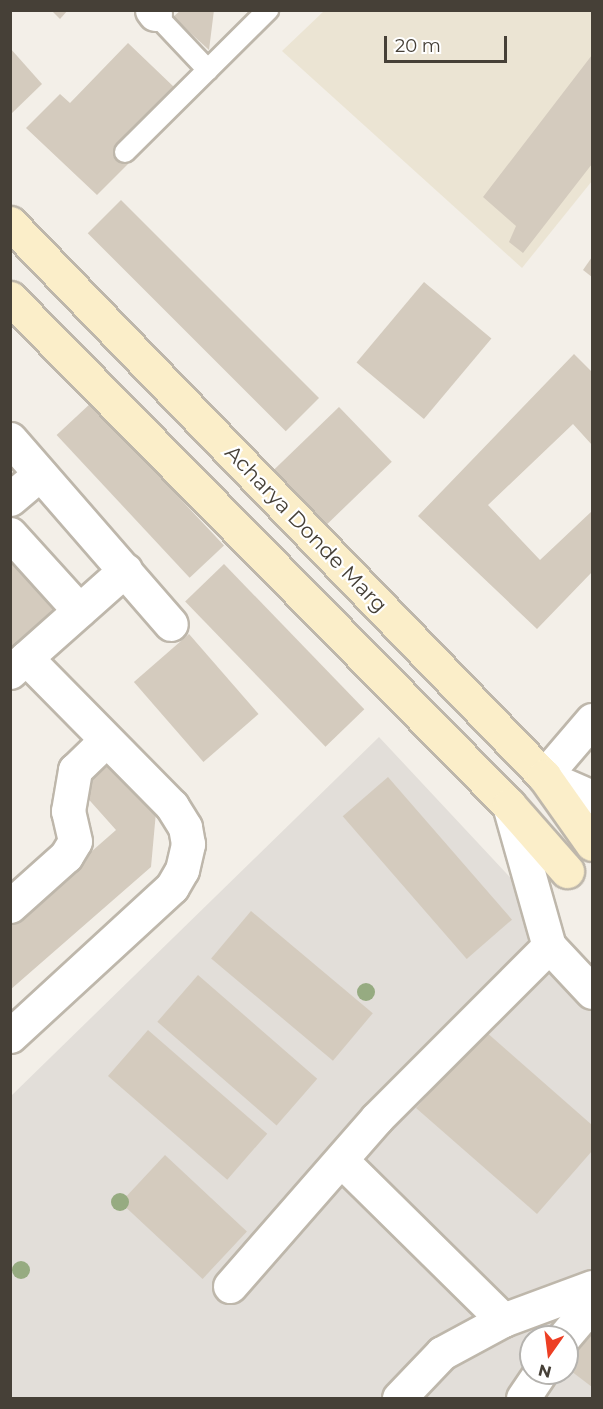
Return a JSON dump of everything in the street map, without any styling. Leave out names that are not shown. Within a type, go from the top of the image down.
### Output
[{"type":"main road","name":"Acharya Donde Marg","points":[[14,233],[544,776],[592,844]]},
{"type":"main road","points":[[10,298],[509,805],[567,871]]},
{"type":"street","points":[[10,439],[171,624]]},
{"type":"street","points":[[10,499],[40,474]]},
{"type":"street","points":[[10,534],[79,610]]},
{"type":"street","points":[[10,1036],[172,887],[182,870],[188,844],[185,827],[172,806],[106,740],[18,665],[125,570]]},
{"type":"street","points":[[592,720],[544,776],[592,797]]},
{"type":"street","points":[[10,906],[66,856],[75,840],[68,811],[75,770],[106,740]]},
{"type":"street","points":[[509,805],[549,946],[592,992]]},
{"type":"street","points":[[230,1286],[377,1118],[549,946]]},
{"type":"street","points":[[341,1160],[503,1320]]},
{"type":"street","points":[[399,1398],[442,1353],[503,1320],[592,1287]]},
{"type":"street","points":[[574,1325],[592,1304]]},
{"type":"street","points":[[523,1398],[532,1385]]},
{"type":"lane","points":[[125,152],[268,10]]},
{"type":"lane","points":[[153,12],[208,70]]},
{"type":"shaded area","points":[[324,11],[592,11],[592,181],[522,268],[282,51]]},
{"type":"shaded area","points":[[379,737],[592,965],[592,1398],[11,1398],[11,1096]]},
{"type":"building","points":[[51,10],[68,10],[60,19]]},
{"type":"building","points":[[181,10],[214,10],[209,50],[173,17]]},
{"type":"building","points":[[128,43],[175,88],[114,151],[128,164],[97,195],[26,128],[60,94],[70,103]]},
{"type":"building","points":[[10,48],[42,84],[10,115]]},
{"type":"building","points":[[592,55],[592,164],[523,253],[509,242],[516,226],[483,197]]},
{"type":"building","points":[[121,200],[319,398],[286,431],[88,233]]},
{"type":"building","points":[[592,257],[592,277],[583,270]]},
{"type":"building","points":[[424,282],[491,339],[424,419],[357,362]]},
{"type":"building","points":[[574,354],[592,372],[592,445],[573,424],[488,505],[540,560],[592,511],[592,572],[537,629],[418,516]]},
{"type":"building","points":[[91,403],[224,546],[190,578],[57,435]]},
{"type":"building","points":[[339,407],[392,462],[324,527],[271,472]]},
{"type":"building","points":[[10,551],[66,614],[10,662]]},
{"type":"building","points":[[224,564],[364,709],[325,747],[185,602]]},
{"type":"building","points":[[189,634],[259,714],[203,762],[134,682]]},
{"type":"building","points":[[106,756],[156,812],[151,867],[10,990],[10,923],[116,830],[75,784]]},
{"type":"building","points":[[388,777],[512,920],[467,959],[343,816]]},
{"type":"building","points":[[251,911],[373,1013],[333,1061],[211,958]]},
{"type":"building","points":[[198,975],[317,1079],[277,1125],[157,1022]]},
{"type":"building","points":[[148,1030],[267,1134],[227,1180],[108,1076]]},
{"type":"building","points":[[485,1031],[592,1125],[592,1151],[537,1214],[416,1108]]},
{"type":"building","points":[[165,1155],[247,1231],[203,1279],[121,1203]]},
{"type":"building","points":[[592,1325],[592,1387],[579,1377],[579,1343]]}]
